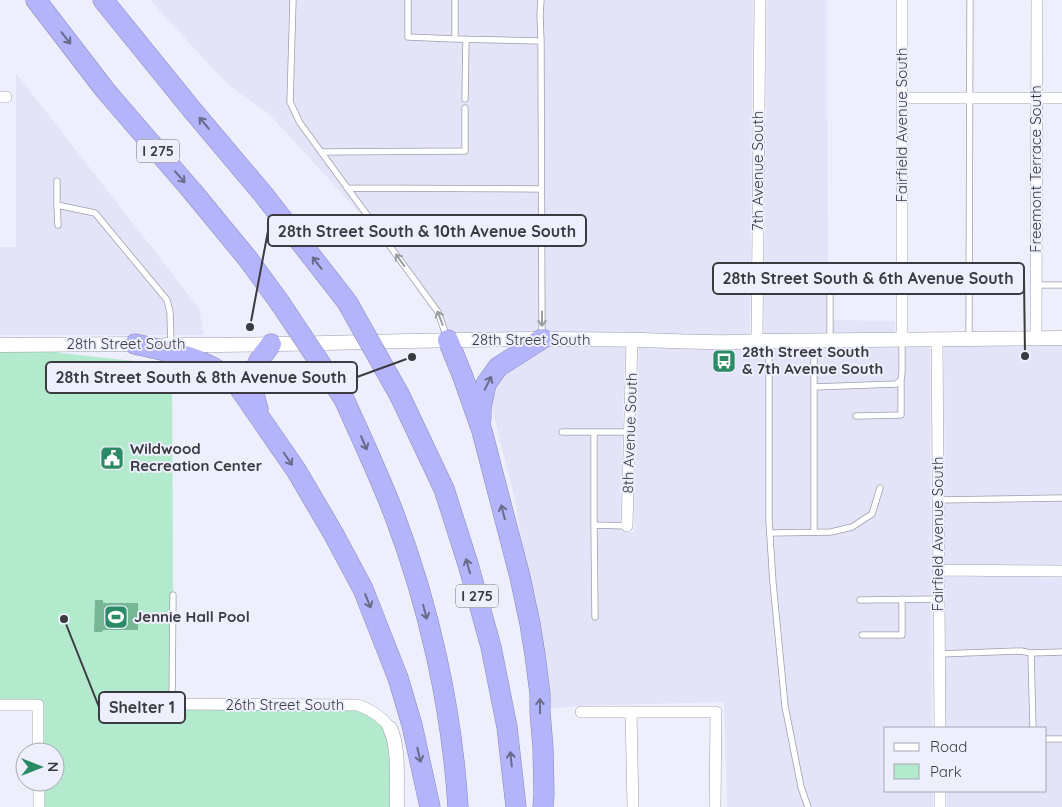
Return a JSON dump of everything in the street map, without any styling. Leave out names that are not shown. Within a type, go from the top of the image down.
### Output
[{"type":"highway","name":"I 275","points":[[36,0],[106,90],[192,190],[242,252],[280,303],[344,398],[394,514],[415,576],[439,666],[456,771],[458,807]]},
{"type":"highway","name":"I 275","points":[[103,0],[263,194],[346,302],[400,396],[444,490],[491,646],[507,727],[516,807]]},
{"type":"highway","points":[[482,430],[481,407],[486,384],[498,367],[542,339]]},
{"type":"highway","points":[[448,340],[482,430],[520,577],[535,655],[540,694],[543,748],[543,807]]},
{"type":"highway","points":[[135,344],[205,363],[226,375],[238,386],[296,470],[364,589],[398,678],[412,725],[430,807]]},
{"type":"highway","points":[[262,419],[255,400],[253,379],[258,362],[271,344]]},
{"type":"street","name":"7th Avenue South","points":[[760,0],[763,341]]},
{"type":"street","name":"Fairfield Avenue South","points":[[902,0],[902,340]]},
{"type":"street","name":"Freemont Terrace South","points":[[1036,338],[1037,0]]},
{"type":"street","points":[[902,98],[1062,98]]},
{"type":"street","name":"28th Street South","points":[[0,345],[271,344],[542,339],[733,343],[814,340],[1062,338]]},
{"type":"street","name":"Fairfield Avenue South","points":[[937,339],[940,727]]},
{"type":"street","name":"8th Avenue South","points":[[627,526],[632,340]]},
{"type":"street","points":[[938,570],[1062,571]]},
{"type":"street","name":"26th Street South","points":[[172,704],[358,705],[379,716],[390,728]]},
{"type":"street","points":[[0,705],[38,705],[38,742]]},
{"type":"street","points":[[580,712],[716,712],[715,807]]},
{"type":"street","points":[[631,712],[633,807]]},
{"type":"street","points":[[390,728],[396,753],[397,807]]},
{"type":"street","points":[[38,792],[38,807]]},
{"type":"street","points":[[940,792],[940,807]]},
{"type":"lane","points":[[293,0],[290,102],[300,123],[438,312],[448,340]]},
{"type":"lane","points":[[408,0],[408,36],[541,42]]},
{"type":"lane","points":[[455,0],[455,39]]},
{"type":"lane","points":[[541,0],[542,339]]},
{"type":"lane","points":[[969,339],[970,0]]},
{"type":"lane","points":[[465,99],[466,39]]},
{"type":"lane","points":[[321,152],[465,151],[465,108]]},
{"type":"lane","points":[[57,182],[58,225]]},
{"type":"lane","points":[[347,188],[541,189]]},
{"type":"lane","points":[[57,204],[95,213],[167,300],[170,312],[171,345]]},
{"type":"lane","points":[[1036,285],[1062,284]]},
{"type":"lane","points":[[830,340],[830,289],[878,289]]},
{"type":"lane","points":[[814,340],[814,532]]},
{"type":"lane","points":[[856,416],[901,415],[902,340]]},
{"type":"lane","points":[[763,341],[773,583],[785,706],[801,787],[808,807]]},
{"type":"lane","points":[[814,387],[896,384],[901,380]]},
{"type":"lane","points":[[562,432],[630,432]]},
{"type":"lane","points":[[594,432],[594,617]]},
{"type":"lane","points":[[770,533],[831,532],[852,528],[872,514],[880,488]]},
{"type":"lane","points":[[938,500],[1062,498]]},
{"type":"lane","points":[[594,525],[627,526]]},
{"type":"lane","points":[[172,704],[173,595]]},
{"type":"lane","points":[[862,636],[902,635],[902,599]]},
{"type":"lane","points":[[860,600],[939,599]]},
{"type":"lane","points":[[939,654],[1021,651],[1031,653],[1062,652]]},
{"type":"lane","points":[[1031,653],[1033,727]]},
{"type":"lane","points":[[1047,739],[1062,739]]},
{"type":"shaded area","points":[[150,0],[753,0],[750,335],[733,337],[540,333],[453,334],[438,311],[356,209],[270,115],[226,83]]},
{"type":"shaded area","points":[[767,0],[827,0],[828,320],[895,321],[895,333],[764,335]]},
{"type":"shaded area","points":[[16,73],[199,308],[204,335],[0,335],[0,247],[16,247]]},
{"type":"shaded area","points":[[1062,344],[1062,565],[945,564],[944,345]]},
{"type":"shaded area","points":[[544,345],[625,346],[620,531],[634,532],[639,346],[733,349],[757,347],[930,345],[932,727],[884,727],[884,792],[933,792],[933,807],[727,807],[724,702],[549,708],[515,500],[493,412],[489,404],[492,386],[506,369]]},
{"type":"shaded area","points":[[945,577],[1062,577],[1062,807],[947,807],[947,792],[1047,792],[1047,727],[946,727]]},
{"type":"shaded area","name":"Jennie Hall Pool","points":[[95,600],[103,600],[103,603],[138,603],[138,630],[103,630],[102,632],[94,632]]},
{"type":"green space","points":[[38,344],[60,353],[172,365],[172,704],[351,705],[385,721],[397,807],[39,807],[39,792],[65,792],[65,742],[38,742],[38,705],[0,705],[0,345]]},
{"type":"place","name":"28th Street South & 10th Avenue South","points":[[250,327]]},
{"type":"place","name":"28th Street South & 6th Avenue South","points":[[1025,356]]},
{"type":"place","name":"28th Street South & 8th Avenue South","points":[[412,357]]},
{"type":"place","name":"28th Street South & 7th Avenue South","points":[[724,361]]},
{"type":"place","name":"Wildwood Recreation Center","points":[[112,458]]},
{"type":"place","name":"Jennie Hall Pool","points":[[116,617]]},
{"type":"place","name":"Shelter 1","points":[[64,619]]}]
